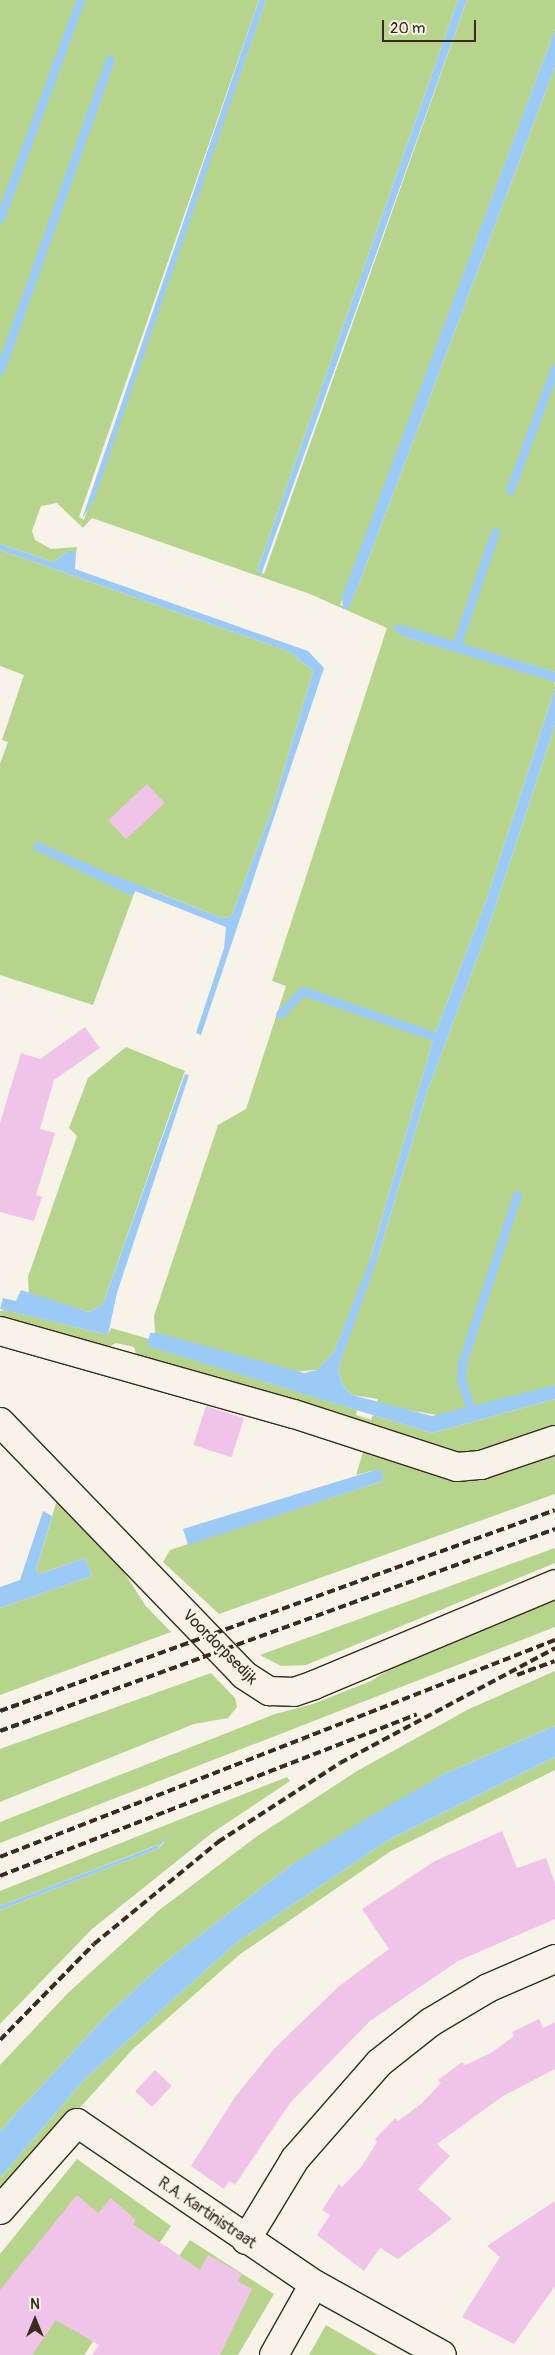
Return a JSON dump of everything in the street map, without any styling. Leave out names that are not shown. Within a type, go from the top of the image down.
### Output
[{"type":"street","points":[[0,1331],[294,1414],[451,1466],[481,1465],[555,1440]]},
{"type":"street","name":"Voordorpsedijk","points":[[0,1422],[244,1675],[269,1691],[294,1692],[314,1685],[555,1584]]},
{"type":"street","points":[[246,2240],[295,2159],[379,2063],[439,2017],[488,1988],[555,1959]]},
{"type":"street","name":"R.A. Kartinistraat","points":[[0,2210],[78,2123],[246,2240],[314,2284],[442,2355]]},
{"type":"street","points":[[274,2355],[314,2284]]},
{"type":"green space","points":[[0,0],[259,0],[79,517],[84,520],[266,0],[458,0],[257,571],[264,574],[467,0],[555,0],[555,29],[340,605],[348,608],[359,584],[555,67],[555,672],[429,635],[405,637],[554,680],[555,688],[485,904],[434,1036],[370,1260],[378,1257],[427,1092],[487,932],[555,725],[555,1385],[444,1416],[377,1405],[378,1399],[352,1395],[343,1386],[338,1369],[368,1278],[364,1277],[334,1352],[317,1370],[290,1372],[155,1333],[154,1316],[218,1125],[246,1109],[286,986],[272,981],[387,628],[310,594],[92,518],[83,528],[57,503],[41,506],[32,531],[35,540],[51,549],[77,547],[76,552],[67,552],[53,562],[0,544]]},
{"type":"green space","points":[[0,550],[290,652],[313,671],[272,810],[231,917],[222,918],[149,889],[135,891],[93,1005],[0,975],[0,764],[8,742],[2,740],[24,675],[0,666]]},
{"type":"green space","points":[[126,1047],[185,1071],[103,1304],[89,1312],[29,1294],[28,1277],[77,1136],[69,1128],[88,1078]]},
{"type":"green space","points":[[5,1310],[108,1335],[111,1328],[149,1339],[148,1346],[357,1410],[356,1415],[371,1420],[373,1415],[432,1433],[555,1399],[555,1431],[462,1458],[137,1356],[134,1347],[116,1343],[106,1348],[0,1321],[0,1311]]},
{"type":"green space","points":[[365,1446],[448,1475],[555,1447],[555,1494],[219,1614],[163,1562],[170,1550],[383,1481],[375,1470],[356,1475]]},
{"type":"green space","points":[[57,1500],[120,1566],[145,1605],[171,1632],[0,1695],[0,1608],[92,1576],[85,1558],[39,1574],[36,1570]]},
{"type":"green space","points":[[555,1548],[555,1563],[306,1665],[281,1666],[260,1655]]},
{"type":"green space","points":[[555,1598],[555,1627],[0,1843],[0,1822],[275,1714],[313,1704],[371,1681],[408,1658]]},
{"type":"green space","points":[[555,1671],[555,1726],[444,1774],[290,1866],[165,1962],[107,2015],[0,2131],[0,2065],[68,1993],[158,1911],[256,1837],[357,1771],[469,1709]]},
{"type":"green space","points":[[211,1673],[235,1698],[237,1707],[228,1718],[194,1724],[0,1802],[0,1749]]},
{"type":"green space","points":[[555,1757],[555,1770],[391,1851],[239,1955],[133,2049],[0,2196],[0,2178],[84,2080],[236,1943],[387,1841]]},
{"type":"green space","points":[[287,1777],[290,1781],[212,1833],[92,1929],[0,2024],[0,1910],[157,1849],[165,1842],[0,1906],[0,1891]]},
{"type":"green space","points":[[77,2159],[171,2226],[84,2355],[0,2355],[0,2254]]},
{"type":"green space","points":[[190,2240],[274,2294],[238,2355],[93,2355],[166,2246],[179,2256]]},
{"type":"green space","points":[[326,2325],[378,2355],[309,2355]]},
{"type":"water","points":[[259,0],[266,0],[94,500],[82,519]]},
{"type":"water","points":[[458,0],[467,0],[261,575],[257,571]]},
{"type":"water","points":[[555,29],[555,67],[359,584],[348,609],[343,609],[342,597]]},
{"type":"water","points":[[0,544],[53,562],[67,552],[76,552],[75,569],[308,651],[324,668],[201,1035],[196,1033],[224,948],[226,927],[135,891],[132,896],[33,849],[36,841],[108,873],[222,918],[231,917],[272,810],[313,671],[290,652],[0,550]]},
{"type":"water","points":[[398,624],[555,672],[555,682],[405,637],[392,629]]},
{"type":"water","points":[[555,688],[555,725],[487,932],[427,1092],[378,1257],[338,1369],[343,1386],[352,1395],[432,1416],[555,1385],[555,1399],[432,1433],[147,1346],[150,1333],[158,1333],[304,1373],[317,1370],[334,1352],[370,1260],[434,1036],[485,904]]},
{"type":"water","points":[[185,1074],[189,1075],[117,1293],[108,1335],[0,1309],[3,1298],[16,1301],[21,1290],[89,1312],[103,1304]]},
{"type":"water","points":[[375,1470],[382,1470],[383,1481],[188,1545],[183,1529]]},
{"type":"water","points":[[43,1511],[52,1516],[36,1570],[39,1574],[85,1558],[92,1576],[0,1608],[0,1587],[20,1580]]},
{"type":"water","points":[[555,1726],[555,1757],[387,1841],[236,1943],[84,2080],[0,2178],[0,2131],[107,2015],[165,1962],[290,1866],[369,1817],[444,1774]]},
{"type":"water","points":[[169,1835],[157,1849],[0,1910],[0,1906],[158,1845]]},
{"type":"building","points":[[147,784],[165,803],[126,839],[108,820]]},
{"type":"building","points":[[85,1027],[100,1048],[54,1080],[40,1129],[55,1133],[36,1195],[42,1197],[34,1221],[0,1212],[0,1123],[21,1053],[40,1059]]},
{"type":"building","points":[[206,1406],[244,1418],[231,1457],[193,1445]]},
{"type":"building","points":[[502,1831],[517,1868],[546,1858],[555,1883],[555,1919],[458,1961],[370,2021],[290,2103],[235,2185],[229,2181],[224,2189],[191,2166],[235,2097],[274,2049],[338,1987],[389,1949],[362,1909],[435,1861]]},
{"type":"building","points":[[539,2019],[543,2028],[555,2022],[555,2069],[503,2096],[437,2144],[450,2156],[418,2189],[452,2219],[398,2259],[380,2248],[364,2271],[317,2235],[330,2215],[322,2210],[339,2184],[342,2187],[362,2166],[377,2142],[375,2139],[395,2118],[398,2121],[421,2104],[441,2083],[438,2080],[462,2062],[465,2065],[491,2053],[514,2036],[512,2032]]},
{"type":"building","points":[[155,2070],[172,2086],[152,2107],[135,2091]]},
{"type":"building","points":[[77,2195],[98,2213],[111,2198],[136,2220],[133,2224],[200,2270],[208,2255],[242,2274],[238,2281],[252,2289],[220,2355],[92,2355],[99,2345],[56,2320],[32,2355],[0,2355],[0,2290]]},
{"type":"building","points":[[555,2201],[555,2286],[514,2344],[462,2317],[500,2257],[487,2246]]},
{"type":"waterway","points":[[0,218],[80,0]]},
{"type":"waterway","points":[[0,370],[110,60]]},
{"type":"waterway","points":[[510,490],[555,368]]},
{"type":"waterway","points":[[458,641],[495,532]]},
{"type":"waterway","points":[[280,1014],[303,991],[434,1036]]},
{"type":"waterway","points":[[471,1409],[461,1380],[462,1363],[517,1195]]},
{"type":"railway","points":[[0,1711],[555,1510]]},
{"type":"railway","points":[[0,1731],[555,1529]]},
{"type":"railway","points":[[0,1857],[555,1640]]},
{"type":"railway","points":[[0,2040],[94,1944],[218,1842],[340,1763],[555,1648]]},
{"type":"railway","points":[[517,1675],[555,1661]]},
{"type":"railway","points":[[0,1876],[417,1714]]}]
